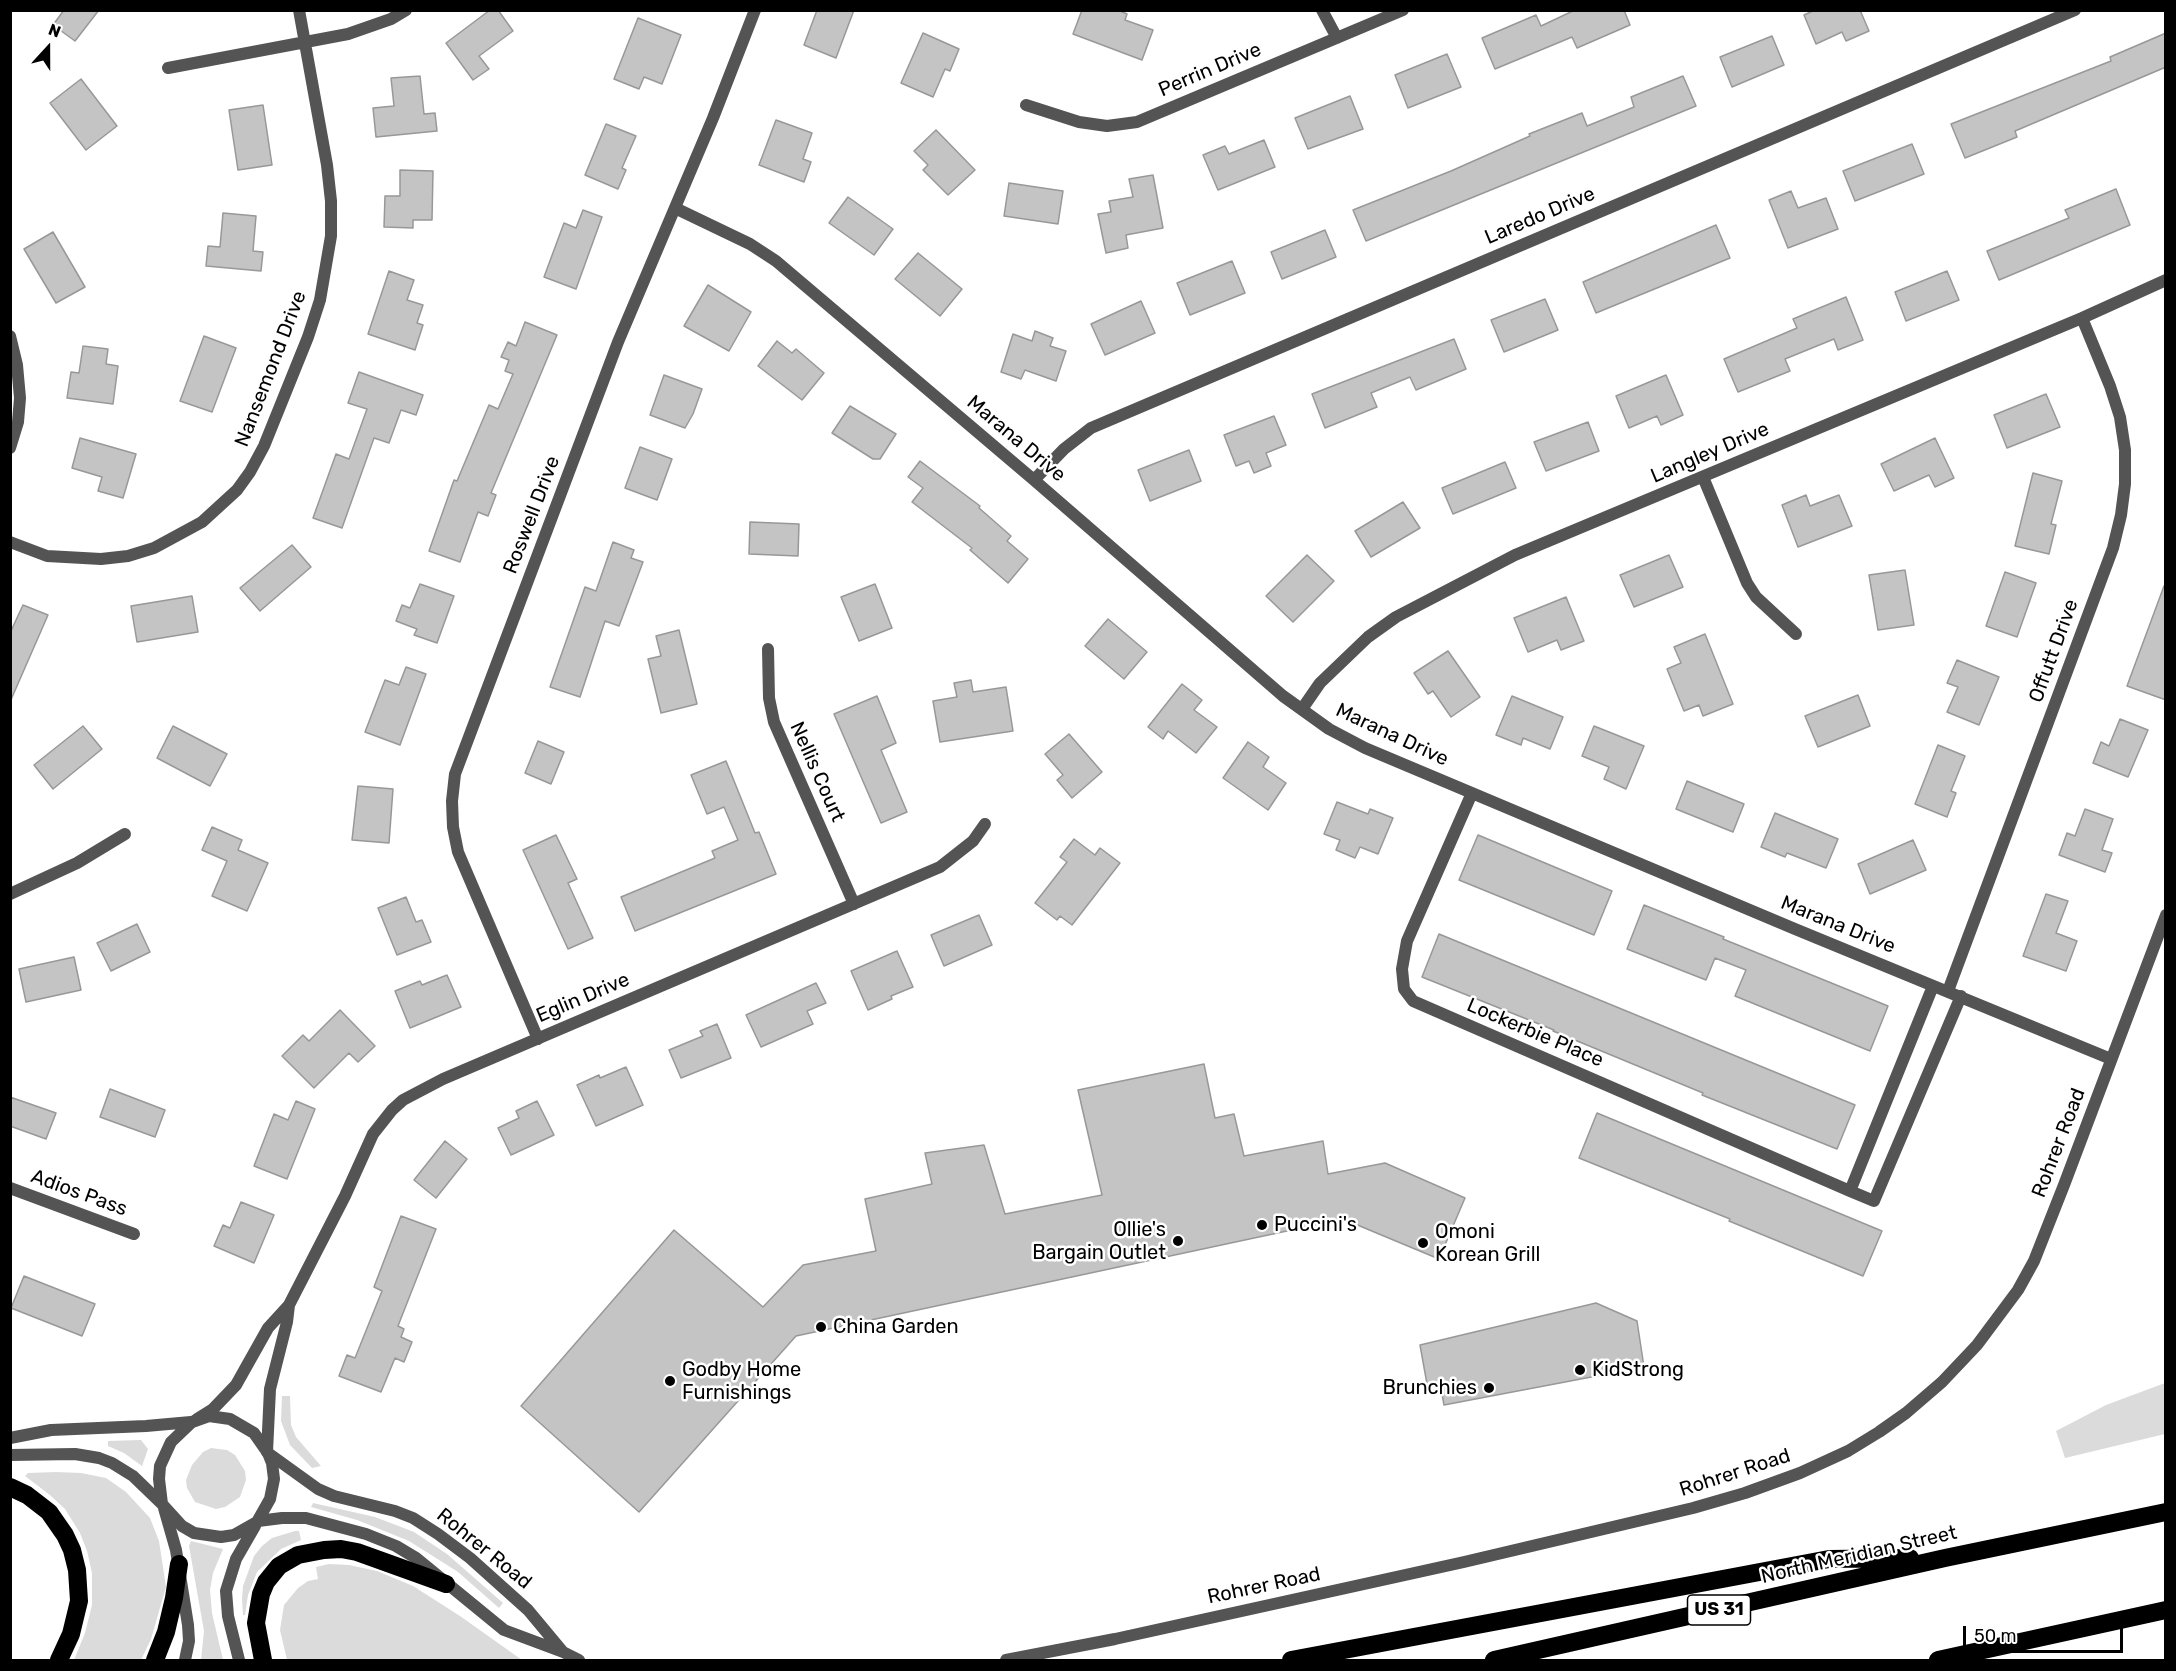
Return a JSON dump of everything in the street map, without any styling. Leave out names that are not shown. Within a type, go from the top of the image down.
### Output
[{"type":"highway","points":[[10,1487],[27,1495],[49,1512],[72,1550],[79,1601],[75,1623],[59,1660]]},
{"type":"highway","name":"North Meridian Street","points":[[1494,1660],[1945,1558],[2166,1512]]},
{"type":"highway","points":[[263,1660],[256,1623],[261,1594],[266,1582],[279,1566],[298,1555],[324,1550],[349,1551],[382,1560],[446,1584]]},
{"type":"highway","points":[[1291,1660],[1829,1559],[1945,1558]]},
{"type":"highway","points":[[154,1660],[166,1632],[179,1564]]},
{"type":"highway","points":[[1938,1660],[2166,1610]]},
{"type":"street","name":"Nansemond Drive","points":[[10,542],[47,556],[101,559],[128,556],[154,548],[202,522],[237,490],[250,472],[264,446],[308,337],[320,300],[329,247],[331,201],[328,174],[299,10]]},
{"type":"street","points":[[168,68],[348,34],[391,19],[406,10]]},
{"type":"street","name":"Roswell Drive","points":[[538,1039],[458,852],[453,827],[452,801],[455,774],[618,342],[713,118],[755,10]]},
{"type":"street","points":[[1322,10],[1337,38]]},
{"type":"street","name":"Perrin Drive","points":[[1026,105],[1079,122],[1107,126],[1137,122],[1403,10]]},
{"type":"street","name":"Laredo Drive","points":[[1034,480],[1064,449],[1091,429],[2075,10]]},
{"type":"street","name":"Marana Drive","points":[[675,208],[741,239],[776,261],[1283,696],[1329,729],[1365,748],[2111,1059]]},
{"type":"street","name":"Langley Drive","points":[[1302,709],[1320,683],[1368,638],[1396,617],[1515,555],[2082,318],[2166,280]]},
{"type":"street","name":"Offutt Drive","points":[[1948,991],[2113,548],[2121,515],[2125,450],[2120,417],[2082,318]]},
{"type":"street","points":[[10,336],[17,365],[20,398],[18,422],[10,448]]},
{"type":"street","points":[[1703,477],[1747,583],[1756,597],[1796,634]]},
{"type":"street","name":"Nellis Court","points":[[768,649],[769,698],[774,722],[854,904]]},
{"type":"street","name":"Lockerbie Place","points":[[1472,793],[1407,941],[1402,969],[1404,989],[1413,1001],[1850,1191],[1875,1201],[1960,996]]},
{"type":"street","name":"Eglin Drive","points":[[194,1421],[213,1408],[236,1385],[264,1334],[289,1305],[345,1196],[373,1134],[392,1110],[404,1100],[443,1079],[940,867],[973,841],[985,824]]},
{"type":"street","points":[[10,894],[77,863],[125,834]]},
{"type":"street","name":"Rohrer Road","points":[[1006,1660],[1138,1634],[1618,1527],[1745,1492],[1800,1473],[1848,1451],[1906,1413],[1942,1382],[1977,1345],[2018,1290],[2034,1261],[2166,915]]},
{"type":"street","points":[[1850,1191],[1933,986]]},
{"type":"street","name":"Adios Pass","points":[[10,1188],[134,1234]]},
{"type":"street","name":"Eglin Drive","points":[[268,1452],[270,1389],[287,1323],[289,1305]]},
{"type":"street","points":[[10,1438],[51,1430],[146,1426],[194,1421],[210,1416],[237,1422],[254,1433],[268,1452],[273,1472],[273,1492],[264,1513],[236,1559],[226,1591],[228,1616],[239,1660]]},
{"type":"street","points":[[185,1660],[189,1636],[179,1564],[163,1506],[159,1479],[164,1453],[181,1431],[194,1421]]},
{"type":"street","name":"Rohrer Road","points":[[268,1452],[318,1490],[395,1511],[413,1518],[438,1534],[470,1557],[528,1610],[563,1652]]},
{"type":"street","points":[[10,1455],[75,1455],[99,1458],[133,1476],[183,1526],[194,1533],[221,1537],[234,1535],[258,1522]]},
{"type":"street","name":"Rohrer Road","points":[[258,1522],[306,1518],[366,1534],[396,1546],[504,1630],[579,1660]]},
{"type":"shaded area","points":[[2165,1383],[2165,1434],[2065,1458],[2056,1431],[2106,1405]]},
{"type":"shaded area","points":[[282,1396],[290,1396],[291,1425],[296,1437],[321,1466],[312,1468],[290,1445],[281,1421]]},
{"type":"shaded area","points":[[141,1440],[148,1449],[142,1466],[124,1453],[108,1446],[108,1441]]},
{"type":"shaded area","points":[[211,1448],[227,1450],[235,1455],[245,1471],[246,1480],[240,1497],[225,1507],[216,1509],[195,1502],[187,1488],[186,1480],[192,1465],[203,1452]]},
{"type":"shaded area","points":[[28,1473],[81,1473],[106,1478],[126,1492],[150,1518],[159,1541],[166,1587],[151,1639],[141,1660],[74,1660],[85,1633],[92,1605],[92,1573],[87,1551],[80,1533],[65,1509],[25,1476]]},
{"type":"shaded area","points":[[313,1503],[375,1517],[414,1532],[447,1554],[503,1603],[499,1608],[458,1572],[409,1541],[357,1520],[311,1507]]},
{"type":"shaded area","points":[[299,1531],[301,1540],[281,1549],[257,1572],[248,1595],[245,1615],[243,1615],[243,1586],[254,1556],[272,1538]]},
{"type":"shaded area","points":[[191,1541],[223,1549],[213,1573],[210,1590],[212,1613],[223,1660],[201,1660],[204,1631],[189,1546]]},
{"type":"shaded area","points":[[329,1564],[349,1565],[377,1571],[413,1586],[522,1660],[287,1660],[280,1630],[284,1605],[298,1588],[308,1581],[318,1579],[316,1567]]},
{"type":"building","points":[[64,10],[99,10],[75,41],[53,25]]},
{"type":"building","points":[[490,10],[498,10],[513,31],[479,56],[489,69],[473,80],[446,43]]},
{"type":"building","points":[[817,10],[854,10],[836,58],[804,45]]},
{"type":"building","points":[[1082,10],[1118,10],[1127,14],[1125,20],[1153,30],[1142,60],[1073,34]]},
{"type":"building","points":[[1575,10],[1624,10],[1630,25],[1577,48],[1572,37],[1495,69],[1482,38],[1536,15],[1541,26]]},
{"type":"building","points":[[1815,10],[1860,10],[1869,31],[1846,41],[1842,32],[1816,44],[1804,15]]},
{"type":"building","points":[[638,18],[681,35],[662,84],[644,77],[639,89],[614,79]]},
{"type":"building","points":[[923,33],[959,49],[950,71],[945,69],[933,97],[901,83]]},
{"type":"building","points":[[2166,33],[2166,67],[2015,131],[2017,137],[1965,158],[1951,124],[2111,61],[2110,57]]},
{"type":"building","points":[[1772,36],[1784,65],[1732,87],[1720,57]]},
{"type":"building","points":[[1447,54],[1461,87],[1408,108],[1395,75]]},
{"type":"building","points":[[420,76],[424,114],[435,113],[437,131],[376,137],[373,108],[394,106],[391,78]]},
{"type":"building","points":[[1683,76],[1696,106],[1366,241],[1353,210],[1451,171],[1530,136],[1529,134],[1582,113],[1587,126],[1634,107],[1631,97]]},
{"type":"building","points":[[81,79],[117,126],[86,150],[50,103]]},
{"type":"building","points":[[1350,96],[1363,129],[1308,149],[1295,118]]},
{"type":"building","points":[[263,105],[272,165],[238,170],[229,110]]},
{"type":"building","points":[[776,120],[812,133],[803,159],[811,162],[804,182],[759,165]]},
{"type":"building","points":[[606,124],[636,136],[622,168],[626,170],[618,189],[585,175]]},
{"type":"building","points":[[936,130],[975,170],[948,195],[923,170],[928,165],[914,151]]},
{"type":"building","points":[[1264,140],[1275,167],[1218,190],[1203,155],[1225,146],[1229,154]]},
{"type":"building","points":[[1912,144],[1924,174],[1855,201],[1843,171]]},
{"type":"building","points":[[400,170],[433,171],[432,220],[413,220],[413,228],[384,227],[385,196],[400,196]]},
{"type":"building","points":[[1153,175],[1163,228],[1126,235],[1128,248],[1106,253],[1098,214],[1111,212],[1109,201],[1133,197],[1129,179]]},
{"type":"building","points":[[1009,183],[1063,191],[1058,224],[1004,216]]},
{"type":"building","points":[[2116,189],[2130,225],[1999,280],[1987,251],[2069,218],[2065,210]]},
{"type":"building","points":[[1791,191],[1798,208],[1826,198],[1838,229],[1788,248],[1769,200]]},
{"type":"building","points":[[848,197],[893,229],[874,255],[829,223]]},
{"type":"building","points":[[583,210],[602,217],[576,289],[544,277],[564,223],[576,228]]},
{"type":"building","points":[[223,213],[256,216],[253,251],[263,252],[261,271],[206,266],[208,246],[220,247]]},
{"type":"building","points":[[1716,225],[1730,258],[1596,313],[1583,282]]},
{"type":"building","points":[[1325,230],[1336,257],[1282,279],[1271,252]]},
{"type":"building","points":[[53,232],[85,287],[56,303],[24,249]]},
{"type":"building","points":[[918,253],[962,289],[940,316],[895,279]]},
{"type":"building","points":[[1232,261],[1245,293],[1190,315],[1177,283]]},
{"type":"building","points":[[389,271],[414,280],[407,300],[423,305],[417,323],[423,325],[415,350],[368,334]]},
{"type":"building","points":[[1947,271],[1959,300],[1906,321],[1895,292]]},
{"type":"building","points":[[708,285],[751,312],[729,351],[684,326]]},
{"type":"building","points":[[1846,297],[1863,340],[1838,350],[1834,339],[1785,359],[1790,371],[1738,392],[1724,359],[1797,328],[1793,319]]},
{"type":"building","points":[[1545,299],[1558,330],[1504,352],[1491,320]]},
{"type":"building","points":[[1141,301],[1155,333],[1105,355],[1091,324]]},
{"type":"building","points":[[525,322],[557,335],[491,493],[496,495],[488,516],[478,512],[460,562],[429,551],[454,480],[457,481],[489,405],[498,409],[513,374],[505,371],[509,360],[501,357],[508,342],[516,346]]},
{"type":"building","points":[[1035,331],[1053,338],[1050,346],[1066,351],[1056,381],[1025,370],[1021,379],[1001,372],[1013,334],[1032,341]]},
{"type":"building","points":[[204,336],[236,348],[212,412],[180,401]]},
{"type":"building","points":[[1454,339],[1466,369],[1416,390],[1410,377],[1371,393],[1377,407],[1325,428],[1312,394]]},
{"type":"building","points":[[777,341],[792,353],[796,349],[824,373],[802,400],[758,366]]},
{"type":"building","points":[[83,346],[108,349],[106,364],[118,366],[113,404],[67,398],[71,372],[79,373]]},
{"type":"building","points":[[359,372],[423,395],[416,415],[401,410],[389,443],[374,438],[342,528],[313,518],[336,454],[349,459],[367,409],[348,403]]},
{"type":"building","points":[[664,375],[702,389],[685,428],[650,415]]},
{"type":"building","points":[[1666,375],[1683,415],[1661,425],[1657,416],[1629,428],[1616,396]]},
{"type":"building","points":[[2046,394],[2060,427],[2007,448],[1994,415]]},
{"type":"building","points":[[850,406],[896,434],[880,459],[873,459],[832,433]]},
{"type":"building","points":[[1274,416],[1286,445],[1266,453],[1271,466],[1254,473],[1249,461],[1236,466],[1224,435]]},
{"type":"building","points":[[1588,422],[1599,451],[1546,471],[1534,442]]},
{"type":"building","points":[[80,438],[136,454],[123,498],[98,491],[102,477],[72,468]]},
{"type":"building","points":[[1935,438],[1954,478],[1935,487],[1929,475],[1894,491],[1881,464]]},
{"type":"building","points":[[640,447],[672,459],[657,500],[625,488]]},
{"type":"building","points":[[1189,450],[1201,481],[1150,501],[1138,470]]},
{"type":"building","points":[[920,461],[980,506],[979,508],[1011,536],[1007,541],[1028,559],[1008,583],[970,550],[972,548],[912,502],[923,488],[908,477]]},
{"type":"building","points":[[1505,462],[1516,488],[1453,514],[1442,488]]},
{"type":"building","points":[[2033,473],[2062,481],[2051,524],[2056,525],[2049,554],[2015,546]]},
{"type":"building","points":[[1806,495],[1810,506],[1839,495],[1852,526],[1798,547],[1782,505]]},
{"type":"building","points":[[1403,502],[1420,528],[1371,557],[1355,531]]},
{"type":"building","points":[[750,522],[799,524],[798,556],[749,554]]},
{"type":"building","points":[[613,542],[634,550],[631,558],[643,562],[619,626],[605,621],[580,697],[550,687],[585,587],[596,591]]},
{"type":"building","points":[[292,545],[311,567],[260,611],[240,588]]},
{"type":"building","points":[[1307,555],[1334,581],[1293,622],[1266,596]]},
{"type":"building","points":[[1669,555],[1683,587],[1634,607],[1620,575]]},
{"type":"building","points":[[1905,570],[1914,625],[1878,630],[1869,575]]},
{"type":"building","points":[[2005,572],[2036,583],[2017,637],[1986,626]]},
{"type":"building","points":[[420,584],[454,596],[437,643],[414,635],[417,629],[396,621],[402,605],[410,608]]},
{"type":"building","points":[[875,584],[892,628],[859,641],[841,597]]},
{"type":"building","points":[[2164,586],[2166,586],[2166,700],[2127,686]]},
{"type":"building","points":[[192,596],[198,632],[137,642],[131,606]]},
{"type":"building","points":[[1566,597],[1584,641],[1561,650],[1557,640],[1528,652],[1514,618]]},
{"type":"building","points":[[23,605],[48,615],[10,702],[10,633]]},
{"type":"building","points":[[1108,619],[1147,652],[1124,679],[1085,646]]},
{"type":"building","points":[[679,630],[697,704],[661,713],[648,659],[661,656],[656,636]]},
{"type":"building","points":[[1705,634],[1733,704],[1703,716],[1699,705],[1684,711],[1667,669],[1681,663],[1674,647]]},
{"type":"building","points":[[1448,651],[1480,697],[1451,717],[1433,691],[1428,694],[1414,673]]},
{"type":"building","points":[[1957,660],[1999,677],[1979,725],[1947,712],[1958,687],[1947,683]]},
{"type":"building","points":[[406,667],[426,674],[400,745],[365,732],[385,680],[399,685]]},
{"type":"building","points":[[971,680],[973,692],[1006,687],[1013,731],[940,742],[933,701],[957,697],[954,683]]},
{"type":"building","points":[[1182,684],[1202,700],[1194,710],[1217,727],[1196,753],[1168,731],[1163,739],[1148,727]]},
{"type":"building","points":[[1858,695],[1870,726],[1818,747],[1805,716]]},
{"type":"building","points":[[877,696],[896,743],[881,750],[907,812],[881,823],[834,714]]},
{"type":"building","points":[[1512,696],[1563,717],[1550,749],[1523,738],[1521,745],[1496,735]]},
{"type":"building","points":[[2120,719],[2148,730],[2128,777],[2093,763],[2101,742],[2109,746]]},
{"type":"building","points":[[83,726],[102,749],[53,789],[34,765]]},
{"type":"building","points":[[173,726],[227,754],[210,786],[157,758]]},
{"type":"building","points":[[1594,726],[1644,746],[1626,789],[1604,779],[1609,767],[1582,756]]},
{"type":"building","points":[[1069,734],[1102,772],[1072,798],[1057,780],[1063,775],[1045,754]]},
{"type":"building","points":[[538,741],[564,752],[551,784],[525,773]]},
{"type":"building","points":[[1248,742],[1269,757],[1263,767],[1286,783],[1268,810],[1223,778]]},
{"type":"building","points":[[1938,745],[1965,756],[1951,791],[1956,793],[1947,817],[1915,804]]},
{"type":"building","points":[[726,761],[755,833],[759,832],[776,874],[635,931],[621,897],[715,858],[712,851],[738,840],[724,807],[707,814],[691,775]]},
{"type":"building","points":[[1687,781],[1744,804],[1733,832],[1676,809]]},
{"type":"building","points":[[358,786],[393,789],[389,843],[352,840]]},
{"type":"building","points":[[1337,802],[1368,814],[1370,809],[1393,818],[1378,854],[1360,847],[1355,858],[1336,850],[1340,840],[1324,834]]},
{"type":"building","points":[[2085,809],[2113,819],[2102,850],[2112,853],[2105,872],[2059,855],[2067,833],[2075,836]]},
{"type":"building","points":[[1775,813],[1838,839],[1826,868],[1787,853],[1785,857],[1761,847]]},
{"type":"building","points":[[212,827],[242,840],[238,850],[268,863],[247,911],[212,896],[227,861],[202,850]]},
{"type":"building","points":[[556,835],[577,879],[568,883],[593,938],[568,949],[523,850]]},
{"type":"building","points":[[1478,835],[1612,891],[1594,935],[1459,880]]},
{"type":"building","points":[[1074,839],[1095,855],[1100,848],[1120,863],[1072,925],[1060,916],[1057,920],[1035,903],[1067,862],[1060,857]]},
{"type":"building","points":[[1913,840],[1926,870],[1870,894],[1858,864]]},
{"type":"building","points":[[2046,894],[2068,901],[2056,933],[2077,941],[2066,971],[2023,956]]},
{"type":"building","points":[[406,897],[416,922],[422,920],[431,942],[397,955],[378,908]]},
{"type":"building","points":[[1644,905],[1888,1006],[1870,1051],[1735,996],[1746,970],[1715,958],[1706,980],[1627,949]]},
{"type":"building","points":[[979,915],[992,945],[944,966],[931,935]]},
{"type":"building","points":[[137,924],[150,952],[111,971],[97,943]]},
{"type":"building","points":[[1439,934],[1855,1105],[1837,1149],[1702,1095],[1703,1093],[1554,1030],[1422,977]]},
{"type":"building","points":[[897,951],[913,987],[891,996],[892,999],[868,1010],[851,971]]},
{"type":"building","points":[[74,957],[81,990],[26,1002],[19,969]]},
{"type":"building","points":[[447,975],[461,1007],[410,1028],[395,991],[420,981],[422,985]]},
{"type":"building","points":[[816,983],[826,1003],[807,1011],[813,1024],[761,1047],[746,1015]]},
{"type":"building","points":[[340,1010],[375,1046],[358,1062],[349,1053],[314,1088],[282,1056],[303,1035],[309,1041]]},
{"type":"building","points":[[717,1024],[731,1058],[681,1078],[669,1050],[703,1036],[700,1031]]},
{"type":"building","points":[[1204,1064],[1215,1118],[1234,1114],[1244,1156],[1323,1141],[1328,1174],[1385,1163],[1465,1198],[1439,1259],[1343,1219],[796,1336],[639,1512],[521,1406],[674,1230],[763,1307],[803,1265],[876,1251],[865,1199],[932,1184],[925,1153],[984,1145],[1005,1214],[1102,1195],[1078,1090]]},
{"type":"building","points":[[626,1067],[643,1105],[596,1126],[577,1085],[599,1075],[600,1078]]},
{"type":"building","points":[[110,1089],[165,1110],[155,1137],[100,1117]]},
{"type":"building","points":[[10,1097],[56,1113],[46,1139],[10,1126]]},
{"type":"building","points":[[296,1101],[315,1109],[287,1179],[254,1166],[274,1114],[288,1120]]},
{"type":"building","points":[[537,1101],[554,1135],[511,1155],[498,1128],[519,1118],[516,1111]]},
{"type":"building","points":[[1597,1113],[1882,1231],[1863,1276],[1579,1158]]},
{"type":"building","points":[[445,1141],[467,1159],[436,1198],[414,1180]]},
{"type":"building","points":[[241,1202],[274,1215],[254,1263],[214,1246],[223,1225],[230,1228]]},
{"type":"building","points":[[401,1216],[436,1229],[398,1326],[404,1329],[401,1337],[412,1342],[404,1362],[395,1358],[381,1392],[339,1376],[347,1355],[355,1358],[382,1291],[374,1287]]},
{"type":"building","points":[[24,1276],[95,1304],[82,1336],[11,1308]]},
{"type":"building","points":[[1596,1303],[1637,1321],[1644,1367],[1444,1405],[1440,1383],[1427,1384],[1420,1345]]},
{"type":"place","name":"Puccini's","points":[[1262,1225]]},
{"type":"place","name":"Ollie's Bargain Outlet","points":[[1178,1241]]},
{"type":"place","name":"Omoni Korean Grill","points":[[1423,1243]]},
{"type":"place","name":"China Garden","points":[[821,1327]]},
{"type":"place","name":"KidStrong","points":[[1580,1370]]},
{"type":"place","name":"Godby Home Furnishings","points":[[670,1381]]},
{"type":"place","name":"Brunchies","points":[[1489,1388]]}]
